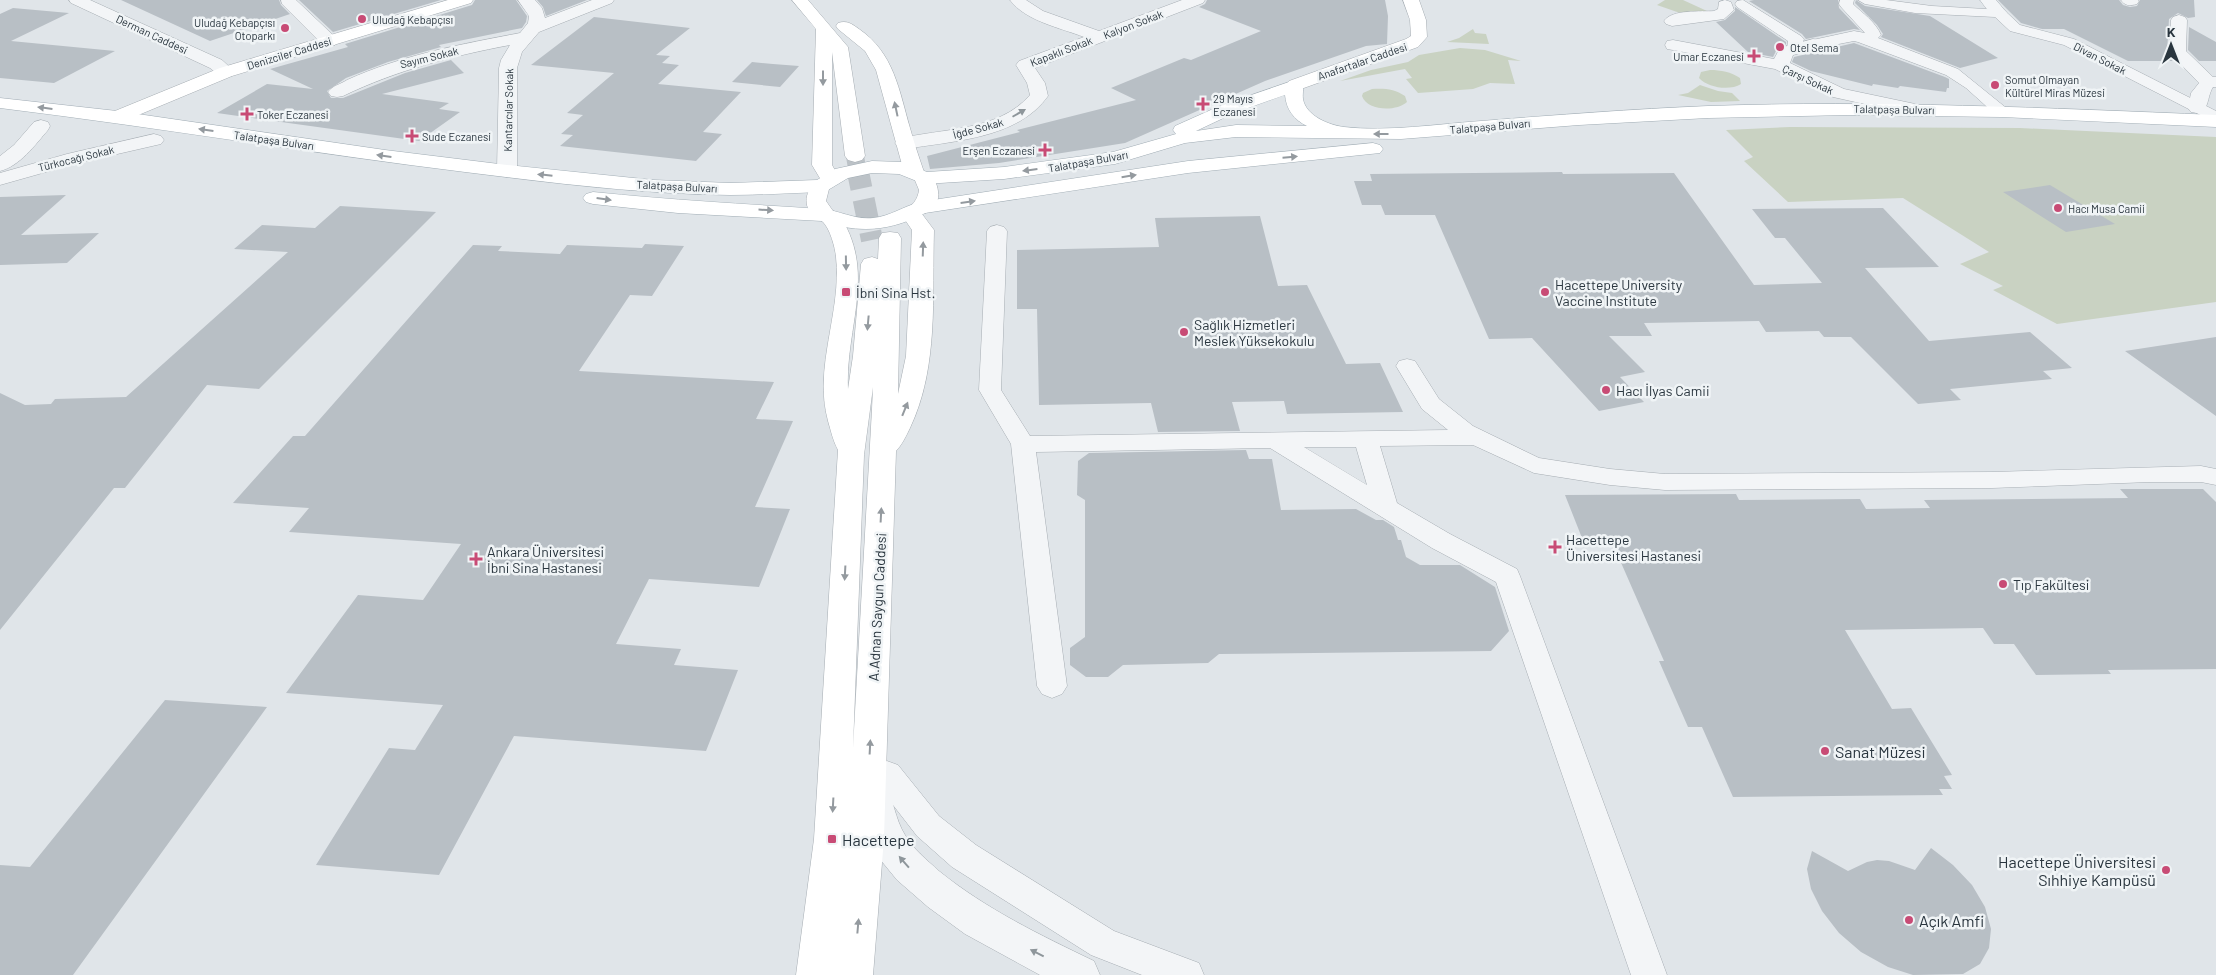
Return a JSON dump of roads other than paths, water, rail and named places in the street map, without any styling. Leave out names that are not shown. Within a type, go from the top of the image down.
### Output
[{"type":"main road","name":"Denizciler Caddesi","points":[[117,117],[226,72],[464,0]]},
{"type":"main road","points":[[800,0],[829,15],[867,43],[885,66],[905,143],[919,175],[929,185],[930,193],[927,201],[915,211],[918,221],[924,230],[918,356],[913,387],[905,411],[884,453]]},
{"type":"main road","name":"Anafartalar Caddesi","points":[[1294,85],[1412,43],[1420,37],[1420,28],[1411,0]]},
{"type":"main road","points":[[829,15],[843,58],[863,156]]},
{"type":"main road","points":[[829,15],[822,166],[826,182],[816,193],[815,201],[818,208],[828,216],[838,231],[847,256],[846,292],[835,388],[839,415],[851,455]]},
{"type":"main road","points":[[1188,167],[1223,146],[1262,106],[1294,85]]},
{"type":"main road","points":[[1294,85],[1292,98],[1294,106],[1307,119],[1317,125],[1344,133]]},
{"type":"main road","points":[[1158,144],[1228,109],[1294,85]]},
{"type":"main road","name":"Talatpaşa Bulvarı","points":[[0,103],[117,117],[384,156],[507,171],[691,188],[731,189],[826,182],[857,169],[872,166],[895,167],[919,175],[1004,173],[1060,167],[1115,158],[1158,144],[1201,134],[1236,131],[1401,133],[1520,123],[1708,112],[1914,109],[2216,119]]},
{"type":"main road","name":"Talatpaşa Bulvarı","points":[[0,120],[635,203],[678,208],[828,216],[845,222],[872,224],[899,219],[915,211],[1188,167],[1527,135],[1729,123],[1861,120],[1968,121],[2216,131]]},
{"type":"main road","name":"A.Adnan Saygun Caddesi","points":[[816,975],[832,839],[851,455],[865,356],[871,296],[881,239],[890,295],[884,453],[878,776],[866,838],[853,975]]},
{"type":"street","name":"Derman Caddesi","points":[[77,0],[216,64],[226,72]]},
{"type":"street","points":[[526,0],[534,6],[538,14],[530,32]]},
{"type":"street","name":"Sayım Sokak","points":[[337,92],[394,66],[530,32],[606,0]]},
{"type":"street","points":[[1018,0],[1024,7],[1036,14],[1098,38]]},
{"type":"street","name":"Kalyon Sokak","points":[[1098,38],[1197,0]]},
{"type":"street","points":[[1780,65],[1786,52],[1795,48],[1873,35],[1872,29],[1851,11],[1846,4],[1847,0]]},
{"type":"street","points":[[1865,0],[1895,7],[1933,11],[1999,13]]},
{"type":"street","name":"Divan Sokak","points":[[1988,0],[2009,24],[2032,34],[2069,42],[2216,119]]},
{"type":"street","points":[[288,1],[329,41]]},
{"type":"street","points":[[1672,21],[1718,16],[1726,10],[1718,3],[1750,2],[1796,39],[1795,48]]},
{"type":"street","points":[[2179,20],[2177,52],[2212,82],[2200,93],[2197,108]]},
{"type":"street","name":"Kantarcılar Sokak","points":[[507,171],[508,68],[515,50],[530,32]]},
{"type":"street","name":"Kapaklı Sokak","points":[[1025,65],[1098,38]]},
{"type":"street","points":[[1857,38],[1952,72],[2002,111]]},
{"type":"street","name":"Çarşı Sokak","points":[[1673,45],[1780,65],[1839,93],[1914,109]]},
{"type":"street","name":"İğde Sokak","points":[[905,143],[976,130],[1004,122],[1025,110],[1036,101],[1039,90],[1025,65]]},
{"type":"street","name":"Türkocağı Sokak","points":[[0,165],[21,149],[41,126]]},
{"type":"street","name":"Türkocağı Sokak","points":[[0,179],[93,153],[154,140]]},
{"type":"street","points":[[997,231],[990,390],[1023,444],[1052,686]]},
{"type":"street","points":[[1407,366],[1430,404],[1465,431],[1534,465],[1610,477],[1665,482],[1992,480],[2150,474],[2201,474],[2216,477]]},
{"type":"street","points":[[1023,444],[1478,438]]},
{"type":"street","points":[[1366,439],[1386,508]]},
{"type":"street","points":[[1274,440],[1440,541],[1507,576],[1648,975]]},
{"type":"street","points":[[878,776],[891,845],[904,863],[954,906],[980,924],[1080,975]]},
{"type":"street","points":[[878,776],[928,826],[964,856],[1103,943],[1186,975]]},
{"type":"tunnel","points":[[855,156],[857,168]]},
{"type":"tunnel","points":[[857,167],[872,240]]},
{"type":"place","name":"Uludağ Kebapçısı","points":[[362,19]]},
{"type":"place","name":"Uludağ Kebapçısı Otoparkı","points":[[285,28]]},
{"type":"place","name":"Otel Sema","points":[[1780,47]]},
{"type":"place","name":"Umar Eczanesi","points":[[1754,56]]},
{"type":"place","name":"Somut Olmayan Kültürel Miras Müzesi","points":[[1995,85]]},
{"type":"place","name":"29 Mayıs Eczanesi","points":[[1203,104]]},
{"type":"place","name":"Toker Eczanesi","points":[[247,114]]},
{"type":"place","name":"Sude Eczanesi","points":[[412,136]]},
{"type":"place","name":"Erşen Eczanesi","points":[[1045,150]]},
{"type":"place","name":"Hacı Musa Camii","points":[[2058,208]]},
{"type":"place","name":"İbni Sina Hst.","points":[[846,292]]},
{"type":"place","name":"Hacettepe University Vaccine Institute","points":[[1545,292]]},
{"type":"place","name":"Sağlık Hizmetleri Meslek Yüksekokulu","points":[[1184,332]]},
{"type":"place","name":"Hacı İlyas Camii","points":[[1606,390]]},
{"type":"place","name":"Hacettepe Üniversitesi Hastanesi","points":[[1555,547]]},
{"type":"place","name":"Ankara Üniversitesi İbni Sina Hastanesi","points":[[476,559]]},
{"type":"place","name":"Tıp Fakültesi","points":[[2003,584]]},
{"type":"place","name":"Sanat Müzesi","points":[[1825,751]]},
{"type":"place","name":"Hacettepe","points":[[832,839]]},
{"type":"place","name":"Hacettepe Üniversitesi Sıhhiye Kampüsü","points":[[2166,870]]},
{"type":"place","name":"Açık Amfi","points":[[1909,920]]}]
